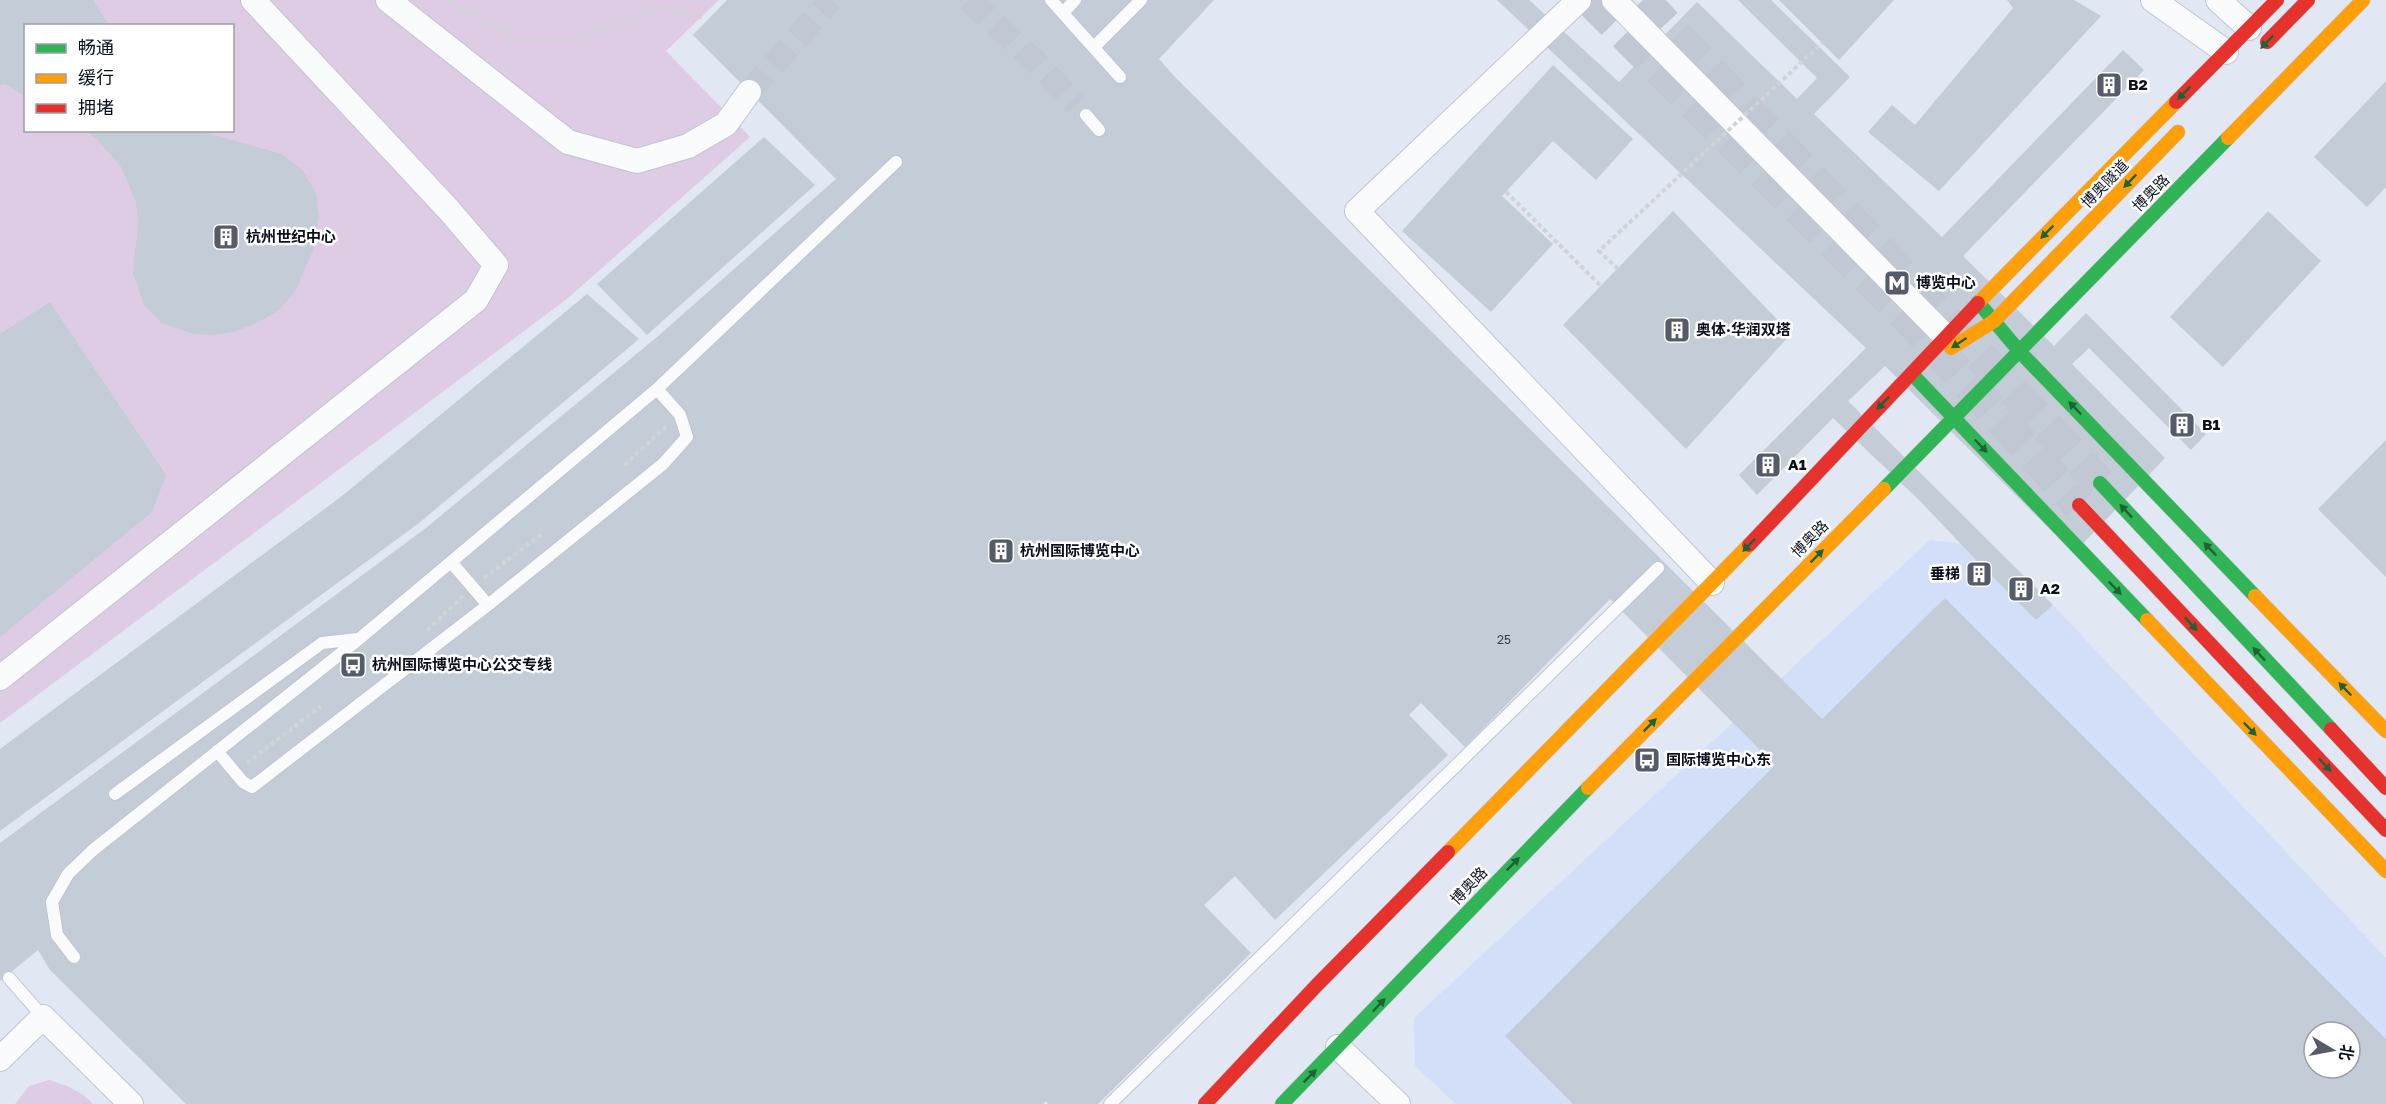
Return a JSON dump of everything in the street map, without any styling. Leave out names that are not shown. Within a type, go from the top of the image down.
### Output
[{"type":"main road","points":[[1205,1104],[1316,986],[1712,583],[1978,302],[2277,0]]},
{"type":"main road","points":[[2258,51],[2307,0]]},
{"type":"main road","name":"博奥路","points":[[1282,1104],[1491,886],[2020,352],[2363,0]]},
{"type":"main road","points":[[2218,148],[2289,55]]},
{"type":"main road","name":"博奥隧道","points":[[1912,374],[1994,321],[2192,118]]},
{"type":"main road","points":[[1978,302],[2020,352],[2385,729]]},
{"type":"main road","points":[[1912,374],[2386,871]]},
{"type":"main road","points":[[2100,483],[2386,788]]},
{"type":"main road","points":[[2079,505],[2386,830]]},
{"type":"street","points":[[0,678],[476,300],[496,265],[448,209],[253,0]]},
{"type":"street","points":[[388,0],[568,142],[637,160],[688,146],[726,124],[749,92]]},
{"type":"street","points":[[1580,0],[1357,211],[1712,583]]},
{"type":"street","points":[[1614,0],[1945,336]]},
{"type":"street","points":[[2153,0],[2226,52]]},
{"type":"street","points":[[2218,0],[2249,28]]},
{"type":"street","points":[[0,1059],[43,1017],[131,1104]]},
{"type":"street","points":[[1338,1047],[1398,1104]]},
{"type":"lane","points":[[1051,0],[1120,77]]},
{"type":"lane","points":[[1062,13],[1075,0]]},
{"type":"lane","points":[[1094,47],[1141,0]]},
{"type":"lane","points":[[1086,115],[1099,130]]},
{"type":"lane","points":[[74,957],[57,935],[52,903],[68,874],[93,850],[359,639],[657,389],[896,162]]},
{"type":"lane","points":[[217,752],[243,782],[252,787],[488,605],[663,464],[687,437],[680,415],[657,389]]},
{"type":"lane","points":[[451,562],[488,605]]},
{"type":"lane","points":[[1110,1104],[1658,568]]},
{"type":"lane","points":[[115,794],[322,643],[359,639]]},
{"type":"lane","points":[[9,978],[43,1017]]},
{"type":"path","points":[[448,0],[519,40],[576,41],[660,6],[702,17]]},
{"type":"path","points":[[1618,269],[1599,251],[1822,43]]},
{"type":"path","points":[[1506,192],[1601,286]]},
{"type":"path","points":[[624,465],[680,415]]},
{"type":"path","points":[[419,637],[472,587],[543,533]]},
{"type":"path","points":[[235,773],[321,706]]},
{"type":"shaded area","name":"杭州世纪中心","points":[[0,0],[719,0],[666,51],[750,137],[568,298],[0,723]]},
{"type":"shaded area","points":[[1930,540],[1980,546],[2053,605],[2386,958],[2386,1104],[1456,1104],[1415,1066],[1414,1018]]},
{"type":"shaded area","points":[[49,1080],[78,1092],[93,1104],[15,1104],[29,1086]]},
{"type":"building","points":[[0,0],[93,0],[108,24],[24,24],[24,95],[5,84],[0,85]]},
{"type":"building","name":"杭州国际博览中心","points":[[727,0],[1214,0],[1159,59],[1822,719],[1945,598],[2386,1039],[2386,1104],[1573,1104],[1505,1036],[1775,765],[1610,599],[1465,747],[1421,703],[1409,715],[1448,755],[1275,920],[1235,876],[1204,905],[1251,953],[1098,1104],[1048,1104],[1046,1101],[1043,1104],[186,1104],[50,970],[38,950],[0,981],[0,843],[426,528],[657,337],[836,179],[693,35]]},
{"type":"building","name":"博览中心","points":[[1497,0],[1529,0],[1619,82],[1697,2],[1797,99],[1817,78],[1738,0],[1771,0],[1850,77],[1814,114],[1942,237],[2123,50],[2144,70],[1963,256],[2054,346],[2086,313],[2206,434],[2191,450],[2089,348],[2072,364],[2165,458],[2074,553],[1885,366],[1848,401],[2053,605],[2036,620],[1990,574],[1979,585],[1967,573],[1978,562],[1920,501],[1833,418],[1757,495],[1739,475],[1866,348]]},
{"type":"building","points":[[1779,0],[1894,0],[1839,60]]},
{"type":"building","points":[[2007,0],[2074,0],[2101,16],[1939,191],[1868,132],[1892,105],[1915,125],[2013,8]]},
{"type":"building","points":[[1553,65],[1633,139],[1596,180],[1553,141],[1502,196],[1553,244],[1491,312],[1402,231]]},
{"type":"building","points":[[2386,81],[2386,187],[2367,207],[2314,157]]},
{"type":"building","name":"杭州世纪中心","points":[[86,132],[203,132],[282,154],[303,171],[316,193],[319,216],[313,250],[296,290],[279,310],[257,323],[233,332],[212,335],[193,334],[162,323],[144,305],[133,274],[138,223],[136,202],[121,167],[96,138]]},
{"type":"building","points":[[764,137],[815,185],[647,335],[597,284]]},
{"type":"building","name":"奥体·华润双塔","points":[[1673,211],[1791,334],[1686,449],[1563,325]]},
{"type":"building","points":[[2268,211],[2321,261],[2223,367],[2170,317]]},
{"type":"building","points":[[587,294],[639,339],[419,523],[0,831],[0,749],[342,496]]},
{"type":"building","points":[[50,302],[166,475],[152,512],[0,637],[0,334]]},
{"type":"building","points":[[2386,440],[2386,577],[2318,509]]},
{"type":"tunnel","points":[[749,92],[831,0]]},
{"type":"tunnel","points":[[969,0],[1037,63],[1076,105]]},
{"type":"tunnel","points":[[1590,0],[1909,319],[2079,505]]},
{"type":"tunnel","points":[[1643,0],[2100,483]]},
{"type":"traffic: fast","points":[[1884,489],[2228,138]]},
{"type":"traffic: fast","points":[[1978,302],[2020,352],[2255,596]]},
{"type":"traffic: fast","points":[[1912,374],[2147,620]]},
{"type":"traffic: fast","points":[[2100,483],[2331,729]]},
{"type":"traffic: fast","points":[[1282,1104],[1588,788]]},
{"type":"traffic: slow","points":[[2228,138],[2363,0]]},
{"type":"traffic: slow","points":[[1978,303],[2176,102]]},
{"type":"traffic: slow","points":[[1951,348],[1994,321],[2178,132]]},
{"type":"traffic: slow","points":[[1588,788],[1884,489]]},
{"type":"traffic: slow","points":[[1448,852],[1749,545]]},
{"type":"traffic: slow","points":[[2255,596],[2386,731]]},
{"type":"traffic: slow","points":[[2147,620],[2386,871]]},
{"type":"traffic: jam","points":[[2176,102],[2277,0]]},
{"type":"traffic: jam","points":[[2267,42],[2308,0]]},
{"type":"traffic: jam","points":[[1749,545],[1978,303]]},
{"type":"traffic: jam","points":[[2079,505],[2386,830]]},
{"type":"traffic: jam","points":[[2331,729],[2386,788]]},
{"type":"traffic: jam","points":[[1205,1104],[1316,986],[1448,852]]},
{"type":"place","name":"B2","points":[[2109,85]]},
{"type":"place","name":"杭州世纪中心","points":[[226,237]]},
{"type":"place","name":"博览中心","points":[[1897,283]]},
{"type":"place","name":"奥体·华润双塔","points":[[1677,330]]},
{"type":"place","name":"B1","points":[[2182,425]]},
{"type":"place","name":"A1","points":[[1768,465]]},
{"type":"place","name":"杭州国际博览中心","points":[[1001,551]]},
{"type":"place","name":"垂梯","points":[[1979,574]]},
{"type":"place","name":"A2","points":[[2021,589]]},
{"type":"place","name":"杭州国际博览中心公交专线","points":[[353,665]]},
{"type":"place","name":"国际博览中心东","points":[[1647,760]]}]
